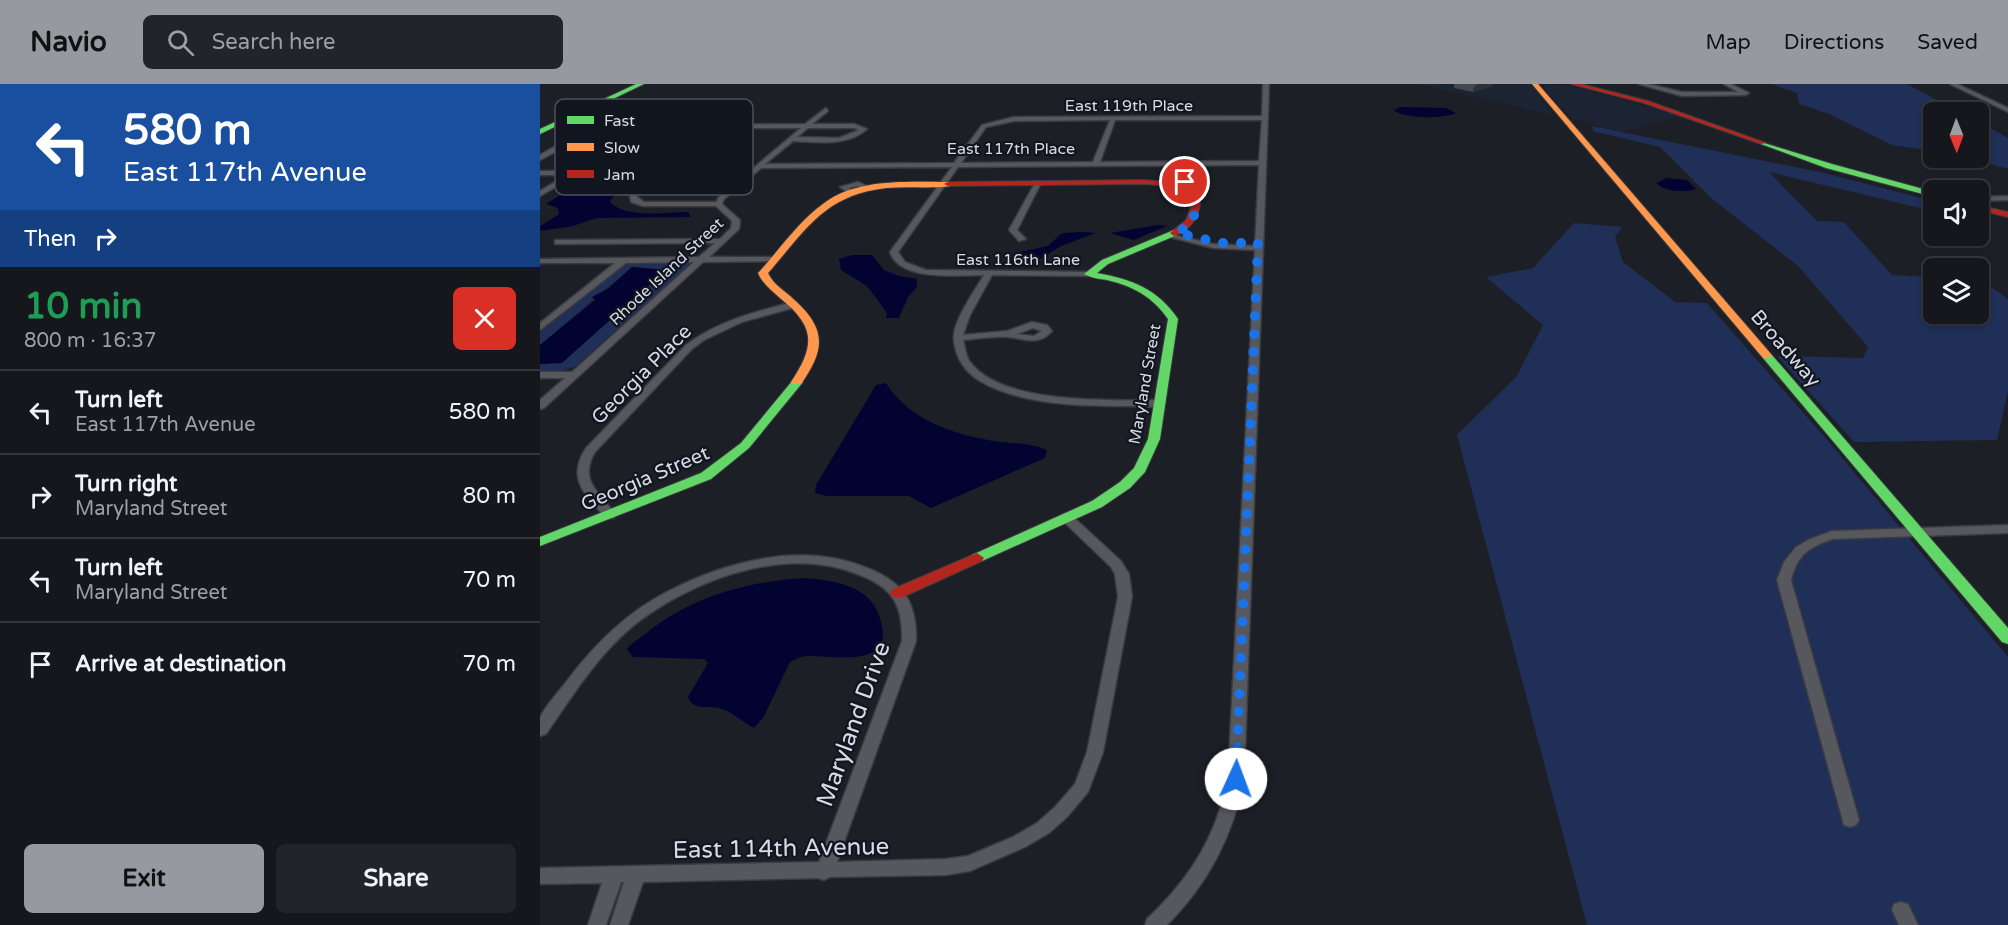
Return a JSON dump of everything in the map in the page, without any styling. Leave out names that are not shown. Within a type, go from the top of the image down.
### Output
[{"type":"main road","points":[[595,99],[626,84]]},
{"type":"main road","points":[[609,99],[641,84]]},
{"type":"main road","name":"Broadway","points":[[1535,84],[2008,638]]},
{"type":"main road","points":[[1574,84],[1646,102],[1829,166],[1923,192]]},
{"type":"main road","points":[[540,125],[555,118]]},
{"type":"main road","points":[[540,132],[555,125]]},
{"type":"main road","name":"East 117th Place","points":[[773,259],[828,203],[850,192],[884,185],[1038,183],[1174,187],[1197,201],[1191,222],[1174,234]]},
{"type":"main road","points":[[1989,210],[2008,215]]},
{"type":"main road","points":[[1089,274],[1112,259],[1174,234]]},
{"type":"main road","name":"Georgia Street","points":[[540,542],[712,473],[729,463],[753,440],[807,368],[814,353],[816,335],[804,312],[763,278],[765,269],[773,259]]},
{"type":"main road","name":"Maryland Street","points":[[898,593],[1067,519],[1112,495],[1139,472],[1151,451],[1174,325],[1167,308],[1159,299],[1136,286],[1089,274]]},
{"type":"street","points":[[1154,925],[1191,887],[1206,864],[1223,832],[1232,804],[1236,779],[1266,84]]},
{"type":"street","points":[[1642,84],[1682,94],[1746,93],[1727,84]]},
{"type":"street","points":[[1953,84],[2008,110]]},
{"type":"street","points":[[1988,100],[2008,100]]},
{"type":"street","name":"Rhode Island Street","points":[[753,171],[826,110]]},
{"type":"street","name":"East 119th Place","points":[[994,122],[1264,118]]},
{"type":"street","points":[[1096,164],[1113,119]]},
{"type":"street","name":"East 116th Lane","points":[[994,122],[984,126],[942,183],[894,252],[896,260],[912,268],[947,273],[1089,274]]},
{"type":"street","points":[[753,127],[854,126],[864,129],[857,136],[848,138],[791,139]]},
{"type":"street","points":[[540,158],[555,150]]},
{"type":"street","name":"East 117th Place","points":[[759,166],[1262,163]]},
{"type":"street","points":[[540,173],[555,173]]},
{"type":"street","points":[[1022,239],[1013,231],[1038,183]]},
{"type":"street","points":[[540,194],[555,185]]},
{"type":"street","points":[[633,195],[637,202],[718,204]]},
{"type":"street","name":"Rhode Island Street","points":[[540,406],[735,229],[737,223],[718,204],[725,195]]},
{"type":"street","points":[[1989,199],[2008,198]]},
{"type":"street","points":[[1174,234],[1214,246],[1258,245]]},
{"type":"street","points":[[558,242],[722,241]]},
{"type":"street","points":[[540,261],[773,259]]},
{"type":"street","points":[[540,327],[624,260]]},
{"type":"street","points":[[989,273],[958,338],[961,355],[974,372],[991,382],[1025,395],[1070,402],[1160,403]]},
{"type":"street","name":"Georgia Place","points":[[610,514],[583,482],[582,465],[590,450],[689,347],[704,335],[734,321],[793,304]]},
{"type":"street","points":[[958,338],[1008,334]]},
{"type":"street","points":[[540,375],[575,375]]},
{"type":"street","name":"East 114th Avenue","points":[[540,876],[824,872],[946,867],[970,863],[1019,842],[1043,828],[1061,812],[1087,777],[1095,752],[1125,597],[1122,574],[1116,564],[1067,519]]},
{"type":"street","points":[[1850,820],[1784,580],[1789,560],[1809,542],[1832,535],[2008,529]]},
{"type":"street","points":[[540,730],[590,661],[614,635],[644,611],[699,582],[764,564],[820,561],[858,568],[884,581],[898,593]]},
{"type":"street","name":"Maryland Drive","points":[[824,872],[909,640],[908,613],[898,593]]},
{"type":"street","points":[[619,925],[636,874]]},
{"type":"street","points":[[597,925],[614,875]]},
{"type":"shaded area","points":[[1418,84],[1530,84],[1553,115]]},
{"type":"shaded area","points":[[1542,84],[1571,86],[1680,116],[1621,132],[1602,128],[1584,120],[1574,120],[1549,95]]},
{"type":"shaded area","points":[[1772,84],[1907,84],[1941,102],[1923,102],[1923,150],[1892,145],[1829,114],[1799,104],[1797,93]]},
{"type":"shaded area","points":[[1400,107],[1446,108],[1456,113],[1424,117],[1406,115],[1394,110]]},
{"type":"shaded area","points":[[1592,126],[1820,172],[1923,198],[1923,209],[1769,172],[1817,221],[1844,222],[1892,275],[1923,277],[1923,324],[1989,324],[1989,285],[2008,299],[2008,391],[1997,440],[1854,442],[1777,356],[1863,358],[1868,347],[1798,266],[1711,198],[1660,147],[1593,131]]},
{"type":"shaded area","points":[[1989,128],[2008,138],[2008,169],[1989,164]]},
{"type":"shaded area","points":[[1667,178],[1687,180],[1696,189],[1675,191],[1656,183]]},
{"type":"shaded area","points":[[560,195],[615,195],[610,202],[626,211],[636,213],[688,212],[691,217],[597,218],[573,226],[540,231],[540,226],[559,214],[558,208],[546,204]]},
{"type":"shaded area","points":[[1574,223],[1622,227],[1615,237],[1623,262],[1675,302],[1707,303],[1829,442],[2008,657],[2008,925],[1587,925],[1457,435],[1517,376],[1543,325],[1486,277],[1533,268]]},
{"type":"shaded area","points":[[1158,225],[1167,226],[1134,240],[1110,233]]},
{"type":"shaded area","points":[[1062,233],[1096,233],[1061,246],[1029,266],[1009,266],[1016,253],[1048,246]]},
{"type":"shaded area","points":[[852,255],[872,255],[884,270],[899,276],[917,279],[917,287],[908,297],[899,318],[886,318],[887,313],[867,286],[841,270],[839,259]]},
{"type":"shaded area","points":[[636,262],[684,262],[689,265],[576,366],[561,371],[540,372],[540,364],[562,362],[666,270],[632,267],[540,345],[540,332],[623,266]]},
{"type":"shaded area","points":[[632,267],[666,270],[562,363],[540,364],[540,345],[595,300],[592,297],[609,288]]},
{"type":"shaded area","points":[[886,383],[907,407],[933,423],[978,438],[1040,447],[1047,450],[1045,458],[931,508],[909,496],[827,496],[815,493],[816,485],[876,385]]},
{"type":"shaded area","points":[[806,578],[843,584],[867,597],[879,615],[883,635],[880,645],[874,652],[864,655],[805,656],[790,662],[763,718],[754,728],[724,709],[700,707],[690,701],[688,697],[708,663],[704,659],[633,657],[627,649],[681,610],[720,593],[763,583]]},
{"type":"traffic: fast","points":[[609,99],[641,84]]},
{"type":"traffic: fast","points":[[540,132],[555,125]]},
{"type":"traffic: fast","points":[[1763,143],[1829,166],[1923,192]]},
{"type":"traffic: fast","points":[[977,558],[1097,504],[1125,485],[1140,469],[1154,439],[1173,319],[1166,308],[1147,292],[1126,282],[1089,274],[1105,262],[1174,233]]},
{"type":"traffic: fast","points":[[1767,356],[2008,638]]},
{"type":"traffic: fast","points":[[540,542],[706,476],[745,445],[797,382]]},
{"type":"traffic: slow","points":[[1535,84],[1767,356]]},
{"type":"traffic: slow","points":[[797,382],[812,357],[815,336],[805,316],[772,286],[763,273],[823,207],[844,195],[903,184],[948,184]]},
{"type":"traffic: jam","points":[[1574,84],[1646,102],[1763,143]]},
{"type":"traffic: jam","points":[[948,184],[1143,182],[1173,185],[1186,191],[1197,201],[1190,221],[1184,228],[1174,233]]},
{"type":"traffic: jam","points":[[1989,210],[2008,215]]},
{"type":"traffic: jam","points":[[898,593],[977,558]]},
{"type":"route","points":[[1185,182],[1174,186],[1193,195],[1197,201],[1191,222],[1177,233],[1221,243],[1258,243],[1236,779]]}]
